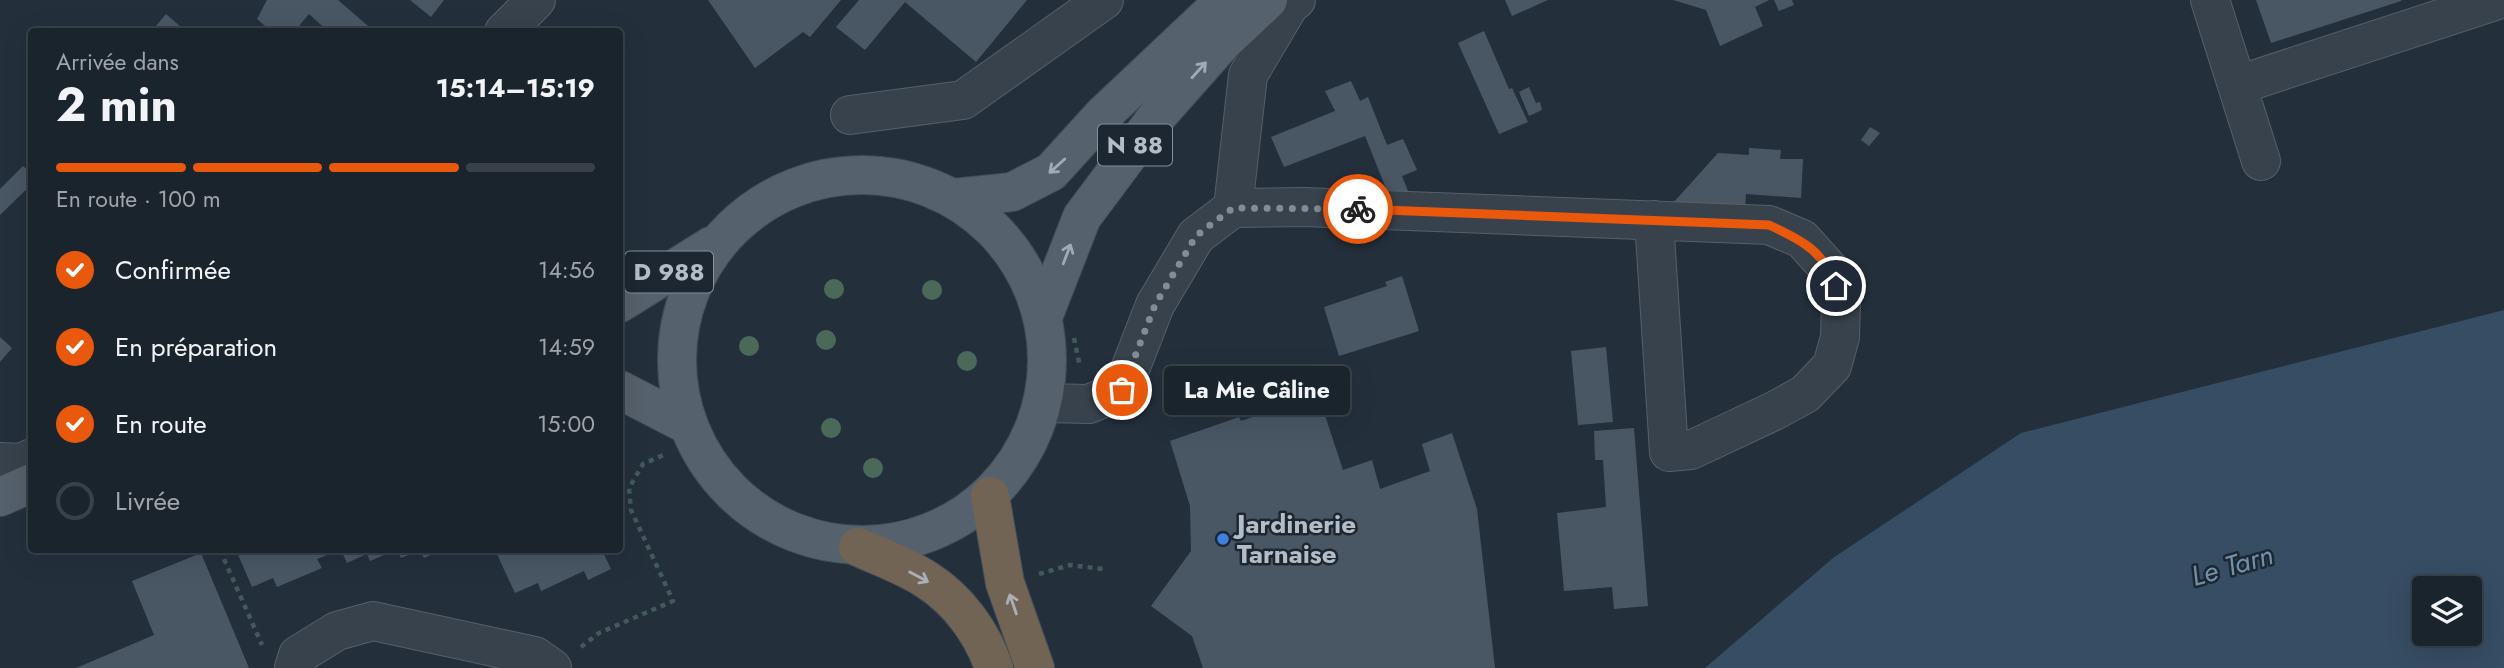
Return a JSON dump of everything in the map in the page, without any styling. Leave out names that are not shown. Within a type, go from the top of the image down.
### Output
[{"type":"highway","points":[[990,496],[1005,583],[1035,668]]},
{"type":"highway","points":[[858,547],[926,579],[963,610],[989,652],[994,668]]},
{"type":"main road","name":"N 88","points":[[953,198],[1012,192],[1051,172],[1103,116],[1225,0]]},
{"type":"main road","name":"N 88","points":[[1043,317],[1082,217],[1159,114],[1221,44],[1268,0]]},
{"type":"main road","points":[[623,393],[677,438],[754,512],[803,537],[858,547],[906,541],[951,524],[990,496],[1024,454],[1043,403],[1048,360],[1043,317],[1024,270],[993,229],[953,198],[904,179],[853,174],[802,183],[756,206],[718,241],[692,282],[678,328],[677,438]]},
{"type":"main road","name":"D 988","points":[[623,301],[718,241]]},
{"type":"main road","points":[[0,497],[28,485]]},
{"type":"street","points":[[507,28],[536,0]]},
{"type":"street","points":[[850,115],[963,100],[1104,0]]},
{"type":"street","points":[[1233,208],[1248,75],[1290,4],[1296,0]]},
{"type":"street","points":[[2210,0],[2261,161]]},
{"type":"street","points":[[2238,85],[2498,0]]},
{"type":"street","points":[[1043,403],[1089,404],[1122,390],[1155,305],[1196,236],[1233,208],[1304,207],[1654,220],[1769,225],[1802,239],[1830,270],[1841,302],[1840,337],[1832,366],[1805,394],[1691,450],[1669,452],[1654,220]]},
{"type":"street","points":[[0,462],[22,463],[28,460]]},
{"type":"street","points":[[279,659],[298,655],[337,631],[373,621],[561,661]]},
{"type":"path","points":[[561,661],[599,633],[673,601],[631,510],[629,488],[643,464],[677,438]]},
{"type":"path","points":[[222,553],[279,659]]},
{"type":"path","points":[[1032,576],[1070,565],[1103,569]]},
{"type":"water","name":"Le Tarn","points":[[2504,310],[2504,668],[1705,668],[1833,558],[2021,433]]},
{"type":"building","points":[[267,0],[338,0],[370,28],[325,28],[309,14],[297,28],[267,28],[257,19]]},
{"type":"building","points":[[410,0],[444,0],[431,17]]},
{"type":"building","points":[[708,0],[841,0],[810,37],[803,32],[755,68]]},
{"type":"building","points":[[859,0],[1027,0],[976,62],[905,2],[865,50],[836,27]]},
{"type":"building","points":[[1505,0],[1548,0],[1512,16]]},
{"type":"building","points":[[1673,0],[1769,0],[1755,7],[1763,26],[1720,46],[1706,10]]},
{"type":"building","points":[[1774,0],[1792,0],[1794,5],[1779,11]]},
{"type":"building","points":[[2256,0],[2401,0],[2401,1],[2271,43]]},
{"type":"building","points":[[166,14],[182,28],[156,28]]},
{"type":"building","points":[[1484,31],[1509,89],[1512,88],[1528,122],[1499,134],[1458,43]]},
{"type":"building","points":[[1351,81],[1360,101],[1368,97],[1387,145],[1403,139],[1417,170],[1402,176],[1408,191],[1387,191],[1365,136],[1284,167],[1271,137],[1335,111],[1325,91]]},
{"type":"building","points":[[1529,87],[1536,103],[1540,102],[1542,110],[1529,116],[1519,92]]},
{"type":"building","points":[[1870,127],[1880,133],[1869,146],[1861,140]]},
{"type":"building","points":[[1749,148],[1781,150],[1780,159],[1803,159],[1801,198],[1746,194],[1745,207],[1673,203],[1718,153],[1749,155]]},
{"type":"building","points":[[23,166],[28,170],[28,188],[0,215],[0,189]]},
{"type":"building","points":[[1402,276],[1419,331],[1339,356],[1324,307],[1387,286],[1385,282]]},
{"type":"building","points":[[0,337],[12,348],[0,362]]},
{"type":"building","points":[[1606,347],[1613,422],[1578,425],[1571,351]]},
{"type":"building","points":[[1318,394],[1343,470],[1372,460],[1380,489],[1430,471],[1422,444],[1452,433],[1477,509],[1495,668],[1203,668],[1192,636],[1151,606],[1191,551],[1190,506],[1170,441],[1239,417],[1241,421]]},
{"type":"building","points":[[1634,428],[1648,606],[1614,609],[1612,587],[1564,591],[1557,513],[1606,507],[1603,460],[1595,460],[1594,431]]},
{"type":"building","points":[[201,553],[249,668],[76,668],[154,635],[132,581]]},
{"type":"building","points":[[237,553],[332,553],[317,559],[322,568],[277,587],[273,578],[252,587]]},
{"type":"building","points":[[342,553],[389,553],[370,561],[367,554],[347,563]]},
{"type":"building","points":[[398,553],[413,553],[401,558]]},
{"type":"building","points":[[422,553],[435,553],[424,558]]},
{"type":"building","points":[[496,553],[603,553],[611,569],[588,580],[584,571],[541,591],[538,583],[515,593]]},
{"type":"way so far","points":[[1122,390],[1155,305],[1196,236],[1214,222],[1233,208],[1358,209]]},
{"type":"place","name":"La Mie Câline","points":[[1122,390]]},
{"type":"place","name":"Jardinerie Tarnaise","points":[[1223,539]]},
{"type":"route","points":[[1358,209],[1769,225],[1802,239],[1830,270],[1836,286]]}]
